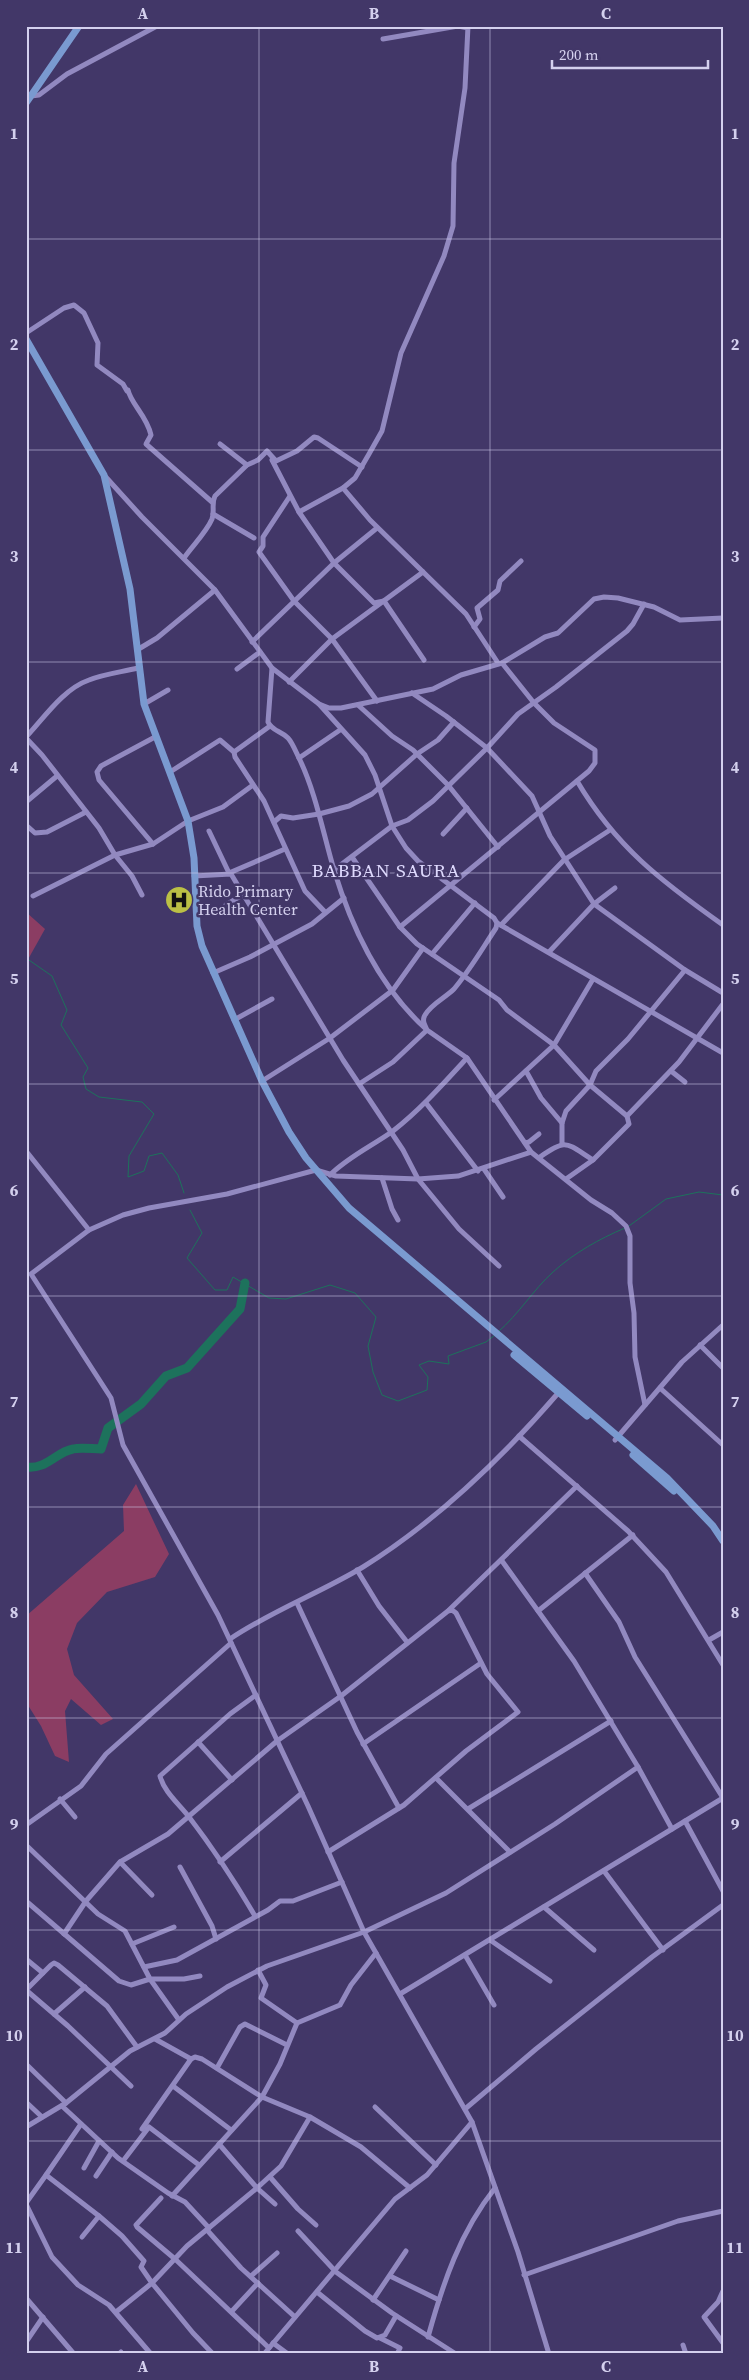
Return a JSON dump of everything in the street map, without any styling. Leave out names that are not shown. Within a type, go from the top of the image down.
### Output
[{"type":"main road","points":[[26,103],[78,26]]},
{"type":"main road","points":[[26,339],[104,475],[130,589],[138,668],[144,704],[188,821],[197,926],[202,946],[212,974],[262,1081],[289,1132],[316,1170],[326,1189],[355,1219],[616,1438],[667,1478],[713,1526],[723,1541]]},
{"type":"main road","points":[[616,1438],[679,1495],[723,1548]]},
{"type":"street","points":[[31,96],[39,95],[67,74],[157,26]]},
{"type":"street","points":[[299,512],[342,488],[355,478],[382,431],[401,353],[444,256],[453,226],[454,163],[464,88],[468,27],[458,26],[383,39]]},
{"type":"street","points":[[26,333],[64,308],[74,306],[84,313],[98,343],[97,365],[123,384],[129,396],[140,409],[150,428],[151,435],[146,444],[212,502]]},
{"type":"street","points":[[267,451],[276,461],[297,451],[314,437],[362,467]]},
{"type":"street","points":[[220,444],[247,465]]},
{"type":"street","points":[[184,558],[210,522],[213,514],[212,502],[214,496],[247,465],[258,460],[267,451]]},
{"type":"street","points":[[267,451],[299,512],[334,563],[374,603],[384,601]]},
{"type":"street","points":[[104,475],[142,517],[215,590],[272,668],[328,711],[340,730],[366,755],[379,786],[392,826],[406,848],[418,861],[475,903],[499,924],[723,1053]]},
{"type":"street","points":[[342,488],[377,528],[466,614],[500,663],[534,703],[554,723],[595,750],[595,763],[589,771],[400,927]]},
{"type":"street","points":[[290,496],[263,538],[263,546],[259,552],[294,601],[332,639],[377,701]]},
{"type":"street","points":[[213,514],[254,538]]},
{"type":"street","points":[[252,642],[334,563],[377,528]]},
{"type":"street","points":[[474,627],[480,619],[477,608],[498,590],[500,581],[521,561]]},
{"type":"street","points":[[289,682],[332,639],[422,572]]},
{"type":"street","points":[[137,650],[147,646],[215,590]]},
{"type":"street","points":[[328,711],[440,687],[461,675],[500,663],[545,637],[558,632],[594,599],[604,597],[644,604],[680,620],[723,618]]},
{"type":"street","points":[[384,601],[424,660]]},
{"type":"street","points":[[334,870],[392,826],[408,820],[421,810],[487,748],[504,727],[627,631],[634,624],[644,604]]},
{"type":"street","points":[[237,669],[260,652]]},
{"type":"street","points":[[138,668],[89,680],[77,685],[66,694],[26,738],[99,828],[115,855],[132,876],[142,895]]},
{"type":"street","points":[[272,668],[267,716],[270,726],[290,739],[299,758],[319,814],[334,870],[355,930],[368,955],[412,1016],[427,1030],[467,1058],[531,1152],[591,1200],[612,1213],[626,1226],[630,1236],[630,1283],[634,1313],[635,1357],[645,1405]]},
{"type":"street","points":[[144,704],[168,690]]},
{"type":"street","points":[[412,693],[487,748],[532,796],[550,836],[594,904],[685,970],[723,993]]},
{"type":"street","points":[[358,705],[392,736],[417,754],[448,785],[498,847]]},
{"type":"street","points":[[274,822],[281,816],[294,818],[349,806],[372,794],[417,754],[438,740],[454,722]]},
{"type":"street","points":[[234,752],[270,726]]},
{"type":"street","points":[[299,758],[340,730]]},
{"type":"street","points":[[154,844],[99,780],[97,772],[101,766],[155,737]]},
{"type":"street","points":[[170,772],[220,740],[234,752],[235,757],[274,822],[304,891],[325,912]]},
{"type":"street","points":[[26,802],[57,776]]},
{"type":"street","points":[[577,781],[591,806],[610,830],[658,878],[723,925]]},
{"type":"street","points":[[33,896],[115,855],[154,844],[188,821],[223,807],[253,785]]},
{"type":"street","points":[[443,834],[467,808]]},
{"type":"street","points":[[26,825],[36,833],[47,832],[86,812]]},
{"type":"street","points":[[427,1030],[424,1017],[428,1011],[453,990],[499,924],[564,860],[610,830]]},
{"type":"street","points":[[209,831],[229,873],[244,894],[330,1038],[391,1132],[418,1179],[459,1229],[499,1266]]},
{"type":"street","points":[[194,876],[229,873],[285,848]]},
{"type":"street","points":[[352,857],[400,927],[423,948],[499,1000],[507,1010],[554,1045],[590,1085],[627,1116],[629,1124],[593,1160],[566,1179]]},
{"type":"street","points":[[549,952],[594,904],[615,888]]},
{"type":"street","points":[[226,905],[244,894]]},
{"type":"street","points":[[212,974],[312,924],[344,898]]},
{"type":"street","points":[[432,954],[475,903]]},
{"type":"street","points":[[262,1081],[330,1038],[393,990],[423,948]]},
{"type":"street","points":[[562,1144],[562,1123],[566,1112],[590,1085],[596,1072],[628,1039],[685,970]]},
{"type":"street","points":[[494,1100],[554,1045],[594,979]]},
{"type":"street","points":[[234,1020],[272,999]]},
{"type":"street","points":[[627,1116],[670,1071],[723,1004]]},
{"type":"street","points":[[359,1084],[393,1062],[427,1030]]},
{"type":"street","points":[[330,1175],[347,1161],[391,1132],[426,1103],[467,1058]]},
{"type":"street","points":[[526,1071],[541,1098],[562,1123]]},
{"type":"street","points":[[670,1071],[686,1082]]},
{"type":"street","points":[[426,1103],[503,1197]]},
{"type":"street","points":[[525,1142],[529,1142],[539,1134]]},
{"type":"street","points":[[540,1158],[557,1146],[568,1144],[593,1160]]},
{"type":"street","points":[[26,1151],[89,1230]]},
{"type":"street","points":[[26,1278],[89,1230],[123,1215],[149,1208],[227,1194],[316,1170],[330,1175],[382,1178],[418,1179],[458,1176],[531,1152]]},
{"type":"street","points":[[382,1178],[392,1209],[398,1220]]},
{"type":"street","points":[[31,1274],[111,1398],[123,1445],[230,1641],[302,1793],[364,1932],[472,2122],[518,2252],[549,2354]]},
{"type":"street","points":[[616,1438],[700,1345],[723,1324]]},
{"type":"street","points":[[700,1345],[723,1368]]},
{"type":"street","points":[[660,1388],[723,1445]]},
{"type":"street","points":[[26,1826],[60,1799],[81,1786],[106,1754],[230,1641],[357,1570],[406,1538],[461,1492],[519,1436],[560,1391]]},
{"type":"street","points":[[519,1436],[632,1535],[666,1572],[723,1664]]},
{"type":"street","points":[[64,1934],[86,1901],[120,1862],[168,1834],[277,1741],[341,1696],[448,1611],[578,1486]]},
{"type":"street","points":[[538,1610],[632,1535]]},
{"type":"street","points":[[502,1561],[574,1661],[638,1767],[672,1829]]},
{"type":"street","points":[[357,1570],[379,1606],[407,1642]]},
{"type":"street","points":[[400,1994],[723,1798],[635,1657],[619,1622],[585,1573]]},
{"type":"street","points":[[297,1603],[363,1744],[399,1808]]},
{"type":"street","points":[[328,1852],[399,1808],[466,1751],[518,1712],[492,1682],[456,1613],[448,1611]]},
{"type":"street","points":[[709,1640],[723,1632]]},
{"type":"street","points":[[363,1744],[481,1663]]},
{"type":"street","points":[[255,1916],[160,1776],[256,1695]]},
{"type":"street","points":[[468,1809],[611,1721]]},
{"type":"street","points":[[198,1742],[232,1780]]},
{"type":"street","points":[[26,2127],[64,2104],[110,2066],[137,2047],[155,2038],[227,1987],[258,1970],[364,1932],[446,1893],[638,1767]]},
{"type":"street","points":[[436,1778],[510,1852]]},
{"type":"street","points":[[220,1862],[302,1793]]},
{"type":"street","points":[[60,1799],[75,1817]]},
{"type":"street","points":[[685,1821],[723,1891]]},
{"type":"street","points":[[26,1845],[106,1920],[121,1927],[150,1979],[179,2020]]},
{"type":"street","points":[[120,1862],[152,1896]]},
{"type":"street","points":[[180,1867],[212,1926],[216,1939]]},
{"type":"street","points":[[604,1870],[663,1950]]},
{"type":"street","points":[[144,1967],[177,1960],[268,1910],[280,1901],[293,1901],[342,1882]]},
{"type":"street","points":[[26,1901],[119,1981],[131,1985],[150,1979],[184,1979],[200,1976]]},
{"type":"street","points":[[465,2109],[536,2049],[723,1905]]},
{"type":"street","points":[[544,1907],[594,1950]]},
{"type":"street","points":[[132,1944],[174,1928]]},
{"type":"street","points":[[490,1940],[550,1981]]},
{"type":"street","points":[[172,2196],[262,2097],[297,2023],[340,2005],[352,1985],[376,1954]]},
{"type":"street","points":[[465,1955],[494,2004]]},
{"type":"street","points":[[26,1959],[43,1973]]},
{"type":"street","points":[[131,2086],[26,1990],[54,1963],[107,2006],[137,2047]]},
{"type":"street","points":[[258,1970],[266,1985],[261,1998],[297,2023]]},
{"type":"street","points":[[54,2014],[85,1987]]},
{"type":"street","points":[[217,2068],[240,2027],[245,2024],[287,2045]]},
{"type":"street","points":[[155,2038],[191,2060]]},
{"type":"street","points":[[141,2130],[191,2060],[195,2057],[202,2058],[262,2097],[310,2117],[361,2147],[410,2188]]},
{"type":"street","points":[[26,2064],[99,2141],[123,2161],[172,2196],[185,2202],[251,2276],[295,2317]]},
{"type":"street","points":[[174,2086],[231,2130]]},
{"type":"street","points":[[26,2102],[42,2118]]},
{"type":"street","points":[[375,2107],[436,2165]]},
{"type":"street","points":[[116,2312],[152,2283],[175,2258],[281,2166],[310,2117]]},
{"type":"street","points":[[264,2354],[336,2272],[395,2199],[427,2175],[472,2122]]},
{"type":"street","points":[[81,2124],[26,2203],[52,2257],[78,2285],[102,2299],[116,2312],[150,2354]]},
{"type":"street","points":[[123,2161],[149,2127],[199,2165]]},
{"type":"street","points":[[84,2168],[99,2141]]},
{"type":"street","points":[[219,2144],[257,2188],[275,2204]]},
{"type":"street","points":[[96,2176],[112,2152]]},
{"type":"street","points":[[46,2175],[122,2236],[144,2261],[141,2267],[152,2283],[213,2354]]},
{"type":"street","points":[[270,2177],[298,2209],[316,2225]]},
{"type":"street","points":[[428,2337],[451,2265],[479,2208],[495,2188]]},
{"type":"street","points":[[161,2198],[136,2225],[175,2258],[269,2348]]},
{"type":"street","points":[[524,2275],[678,2221],[723,2211]]},
{"type":"street","points":[[82,2237],[99,2216]]},
{"type":"street","points":[[298,2231],[336,2272],[396,2316],[456,2354]]},
{"type":"street","points":[[374,2300],[406,2251]]},
{"type":"street","points":[[251,2276],[276,2253]]},
{"type":"street","points":[[390,2276],[439,2300]]},
{"type":"street","points":[[233,2310],[258,2283]]},
{"type":"street","points":[[723,2291],[718,2302],[704,2317],[723,2343]]},
{"type":"street","points":[[317,2292],[365,2331],[400,2348],[397,2354]]},
{"type":"street","points":[[26,2298],[74,2354]]},
{"type":"street","points":[[380,2338],[385,2334],[396,2316]]},
{"type":"street","points":[[26,2342],[43,2318]]},
{"type":"street","points":[[273,2343],[288,2354]]},
{"type":"street","points":[[683,2346],[686,2354]]},
{"type":"shaded area","points":[[26,912],[45,929],[26,963]]},
{"type":"shaded area","points":[[136,1484],[169,1554],[155,1577],[107,1592],[77,1623],[67,1649],[74,1675],[113,1719],[101,1725],[71,1699],[65,1711],[69,1762],[55,1756],[41,1726],[26,1702],[26,1616],[124,1531],[123,1505]]},
{"type":"waterway","points":[[26,958],[52,976],[67,1010],[61,1025],[88,1068],[83,1077],[86,1089],[99,1097],[142,1102],[154,1114],[129,1156],[128,1177],[144,1171],[149,1156],[162,1153],[178,1175],[184,1193]]},
{"type":"waterway","points":[[629,1226],[666,1199],[699,1192],[723,1195]]},
{"type":"waterway","points":[[190,1210],[202,1233],[187,1258],[215,1290],[227,1290],[233,1277],[269,1298],[286,1299],[330,1285],[355,1293],[376,1317],[368,1346],[373,1372],[382,1395],[398,1401],[427,1390],[428,1377],[419,1365],[429,1361],[449,1364],[448,1356],[486,1342],[495,1335]]},
{"type":"waterway","points":[[498,1332],[561,1265],[587,1247],[625,1228]]},
{"type":"waterway","points":[[26,1467],[39,1466],[73,1449],[101,1449],[108,1428],[141,1404],[166,1376],[187,1368],[240,1309],[245,1283]]},
{"type":"place","name":"Rido Primary Health Center","points":[[179,900]]},
{"type":"district","name":"BABBAN SAURA","points":[[386,870]]}]
